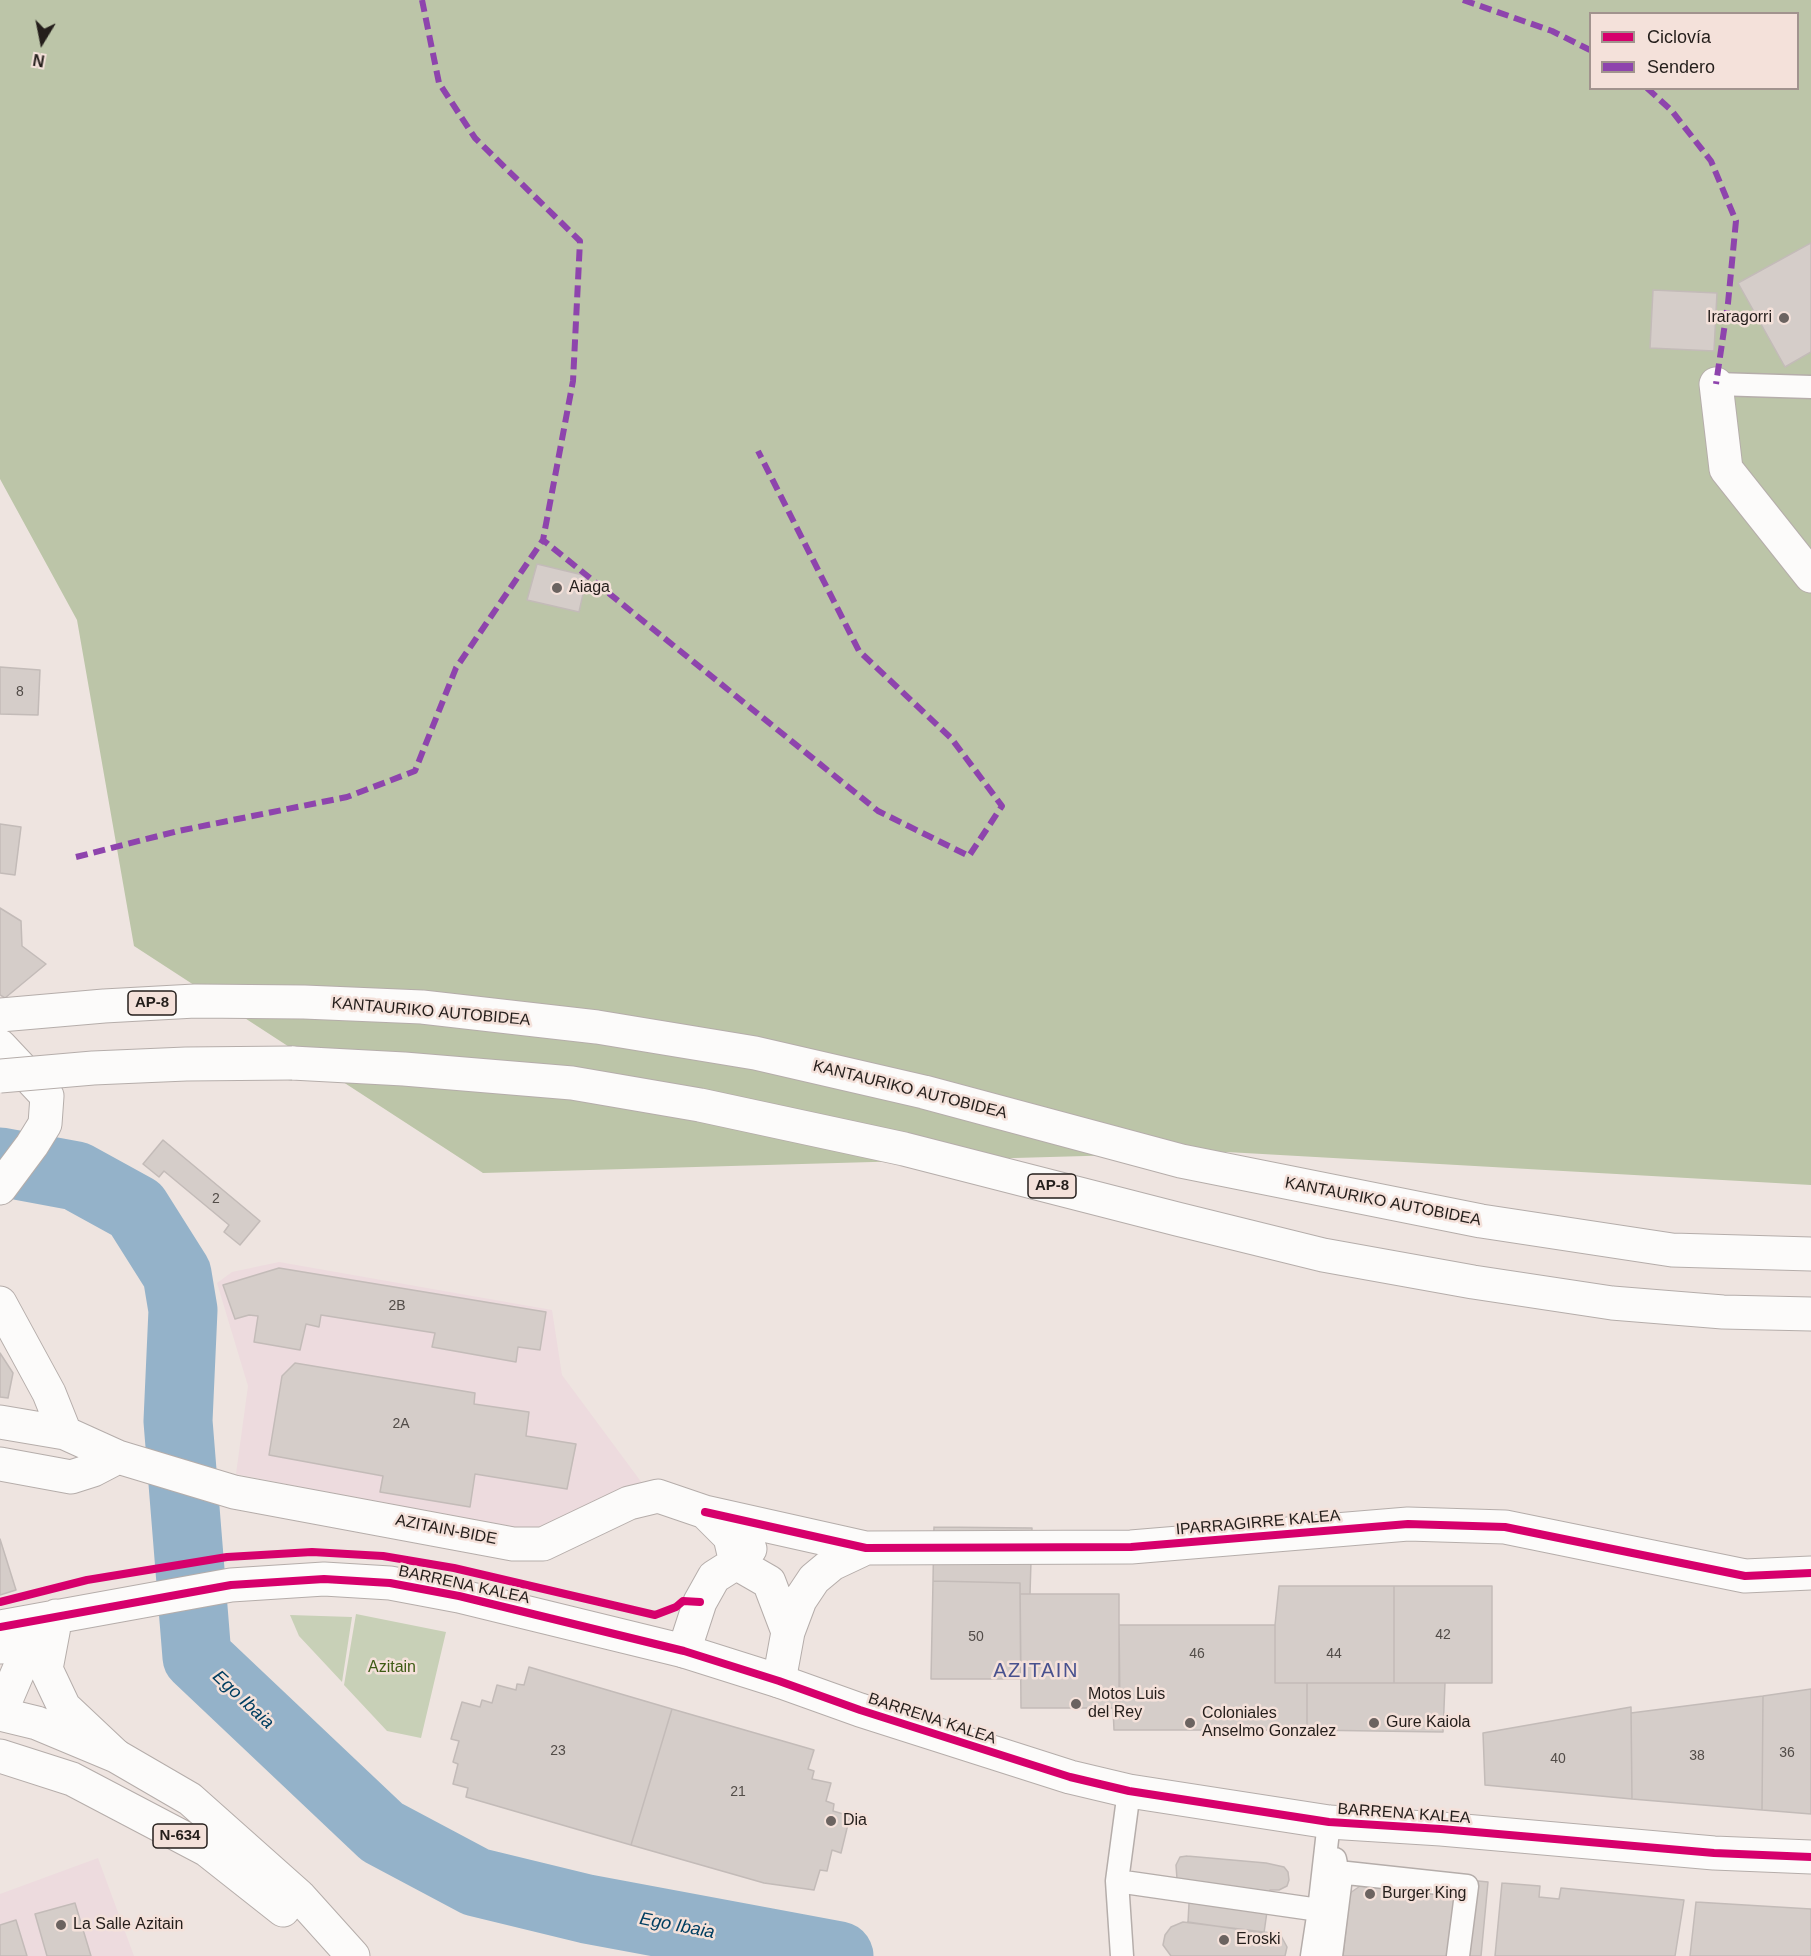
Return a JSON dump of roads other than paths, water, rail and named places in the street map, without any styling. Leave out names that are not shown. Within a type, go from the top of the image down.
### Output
[{"type":"main road","points":[[1716,384],[1726,469],[1811,576]]},
{"type":"main road","name":"KANTAURIKO AUTOBIDEA","points":[[0,1015],[195,1001],[304,1002],[423,1007],[597,1026],[755,1053],[924,1092],[1181,1161],[1481,1221],[1672,1250],[1811,1254]]},
{"type":"main road","points":[[0,1046],[46,1096],[45,1124],[3,1183]]},
{"type":"main road","name":"AP-8","points":[[0,1076],[93,1068],[292,1063],[404,1069],[572,1083],[700,1105],[904,1149],[1323,1255],[1473,1282],[1612,1303],[1723,1312],[1811,1314]]},
{"type":"main road","points":[[0,1303],[50,1393],[65,1433]]},
{"type":"main road","name":"AZITAIN-BIDE","points":[[0,1422],[65,1433],[118,1457],[234,1492],[513,1544],[543,1544],[619,1507],[658,1496],[705,1512],[730,1537],[736,1563]]},
{"type":"main road","points":[[0,1464],[71,1477],[93,1470],[118,1457]]},
{"type":"main road","name":"IPARRAGIRRE KALEA","points":[[705,1512],[866,1548],[1131,1547],[1408,1524],[1505,1527],[1745,1576],[1811,1573]]},
{"type":"main road","points":[[684,1651],[700,1602],[714,1577],[736,1563],[753,1546],[790,1530]]},
{"type":"main road","points":[[769,1582],[832,1564],[866,1548]]},
{"type":"main road","points":[[736,1563],[769,1582],[788,1632]]},
{"type":"main road","points":[[780,1681],[788,1632],[800,1600],[814,1579],[832,1564]]},
{"type":"main road","name":"BARRENA KALEA","points":[[0,1627],[231,1585],[324,1580],[390,1583],[459,1596],[684,1651],[1070,1777],[1130,1791],[1329,1822],[1714,1853],[1811,1857]]},
{"type":"main road","points":[[56,1616],[15,1646],[0,1714],[37,1723],[116,1756],[190,1799],[299,1896],[353,1956]]},
{"type":"main road","points":[[56,1616],[46,1670],[64,1707],[116,1756]]},
{"type":"main road","name":"N-634","points":[[0,1756],[72,1779],[207,1850],[268,1897],[335,1956]]},
{"type":"lane","points":[[1716,384],[1811,387]]},
{"type":"lane","points":[[1122,1956],[1116,1881],[1130,1791]]},
{"type":"lane","points":[[1329,1822],[1340,1885],[1331,1956]]},
{"type":"lane","points":[[1312,1956],[1329,1822]]},
{"type":"lane","points":[[1338,1872],[1467,1886],[1458,1956]]},
{"type":"lane","points":[[1116,1881],[1318,1910]]},
{"type":"waterway","name":"Ego Ibaia","points":[[0,1162],[76,1176],[136,1209],[177,1274],[183,1310],[178,1421],[197,1657],[382,1832],[476,1882],[587,1909],[839,1956]]},
{"type":"place","name":"Iraragorri","points":[[1784,318]]},
{"type":"place","name":"Aiaga","points":[[557,588]]},
{"type":"place","name":"Motos Luis del Rey","points":[[1076,1704]]},
{"type":"place","name":"Coloniales Anselmo Gonzalez","points":[[1190,1723]]},
{"type":"place","name":"Gure Kaiola","points":[[1374,1723]]},
{"type":"place","name":"Dia","points":[[831,1821]]},
{"type":"place","name":"Burger King","points":[[1370,1894]]},
{"type":"place","name":"La Salle Azitain","points":[[61,1925]]},
{"type":"place","name":"Eroski","points":[[1224,1940]]},
{"type":"district","name":"AZITAIN","points":[[1036,1671]]},
{"type":"park label","name":"Azitain","points":[[392,1668]]}]
